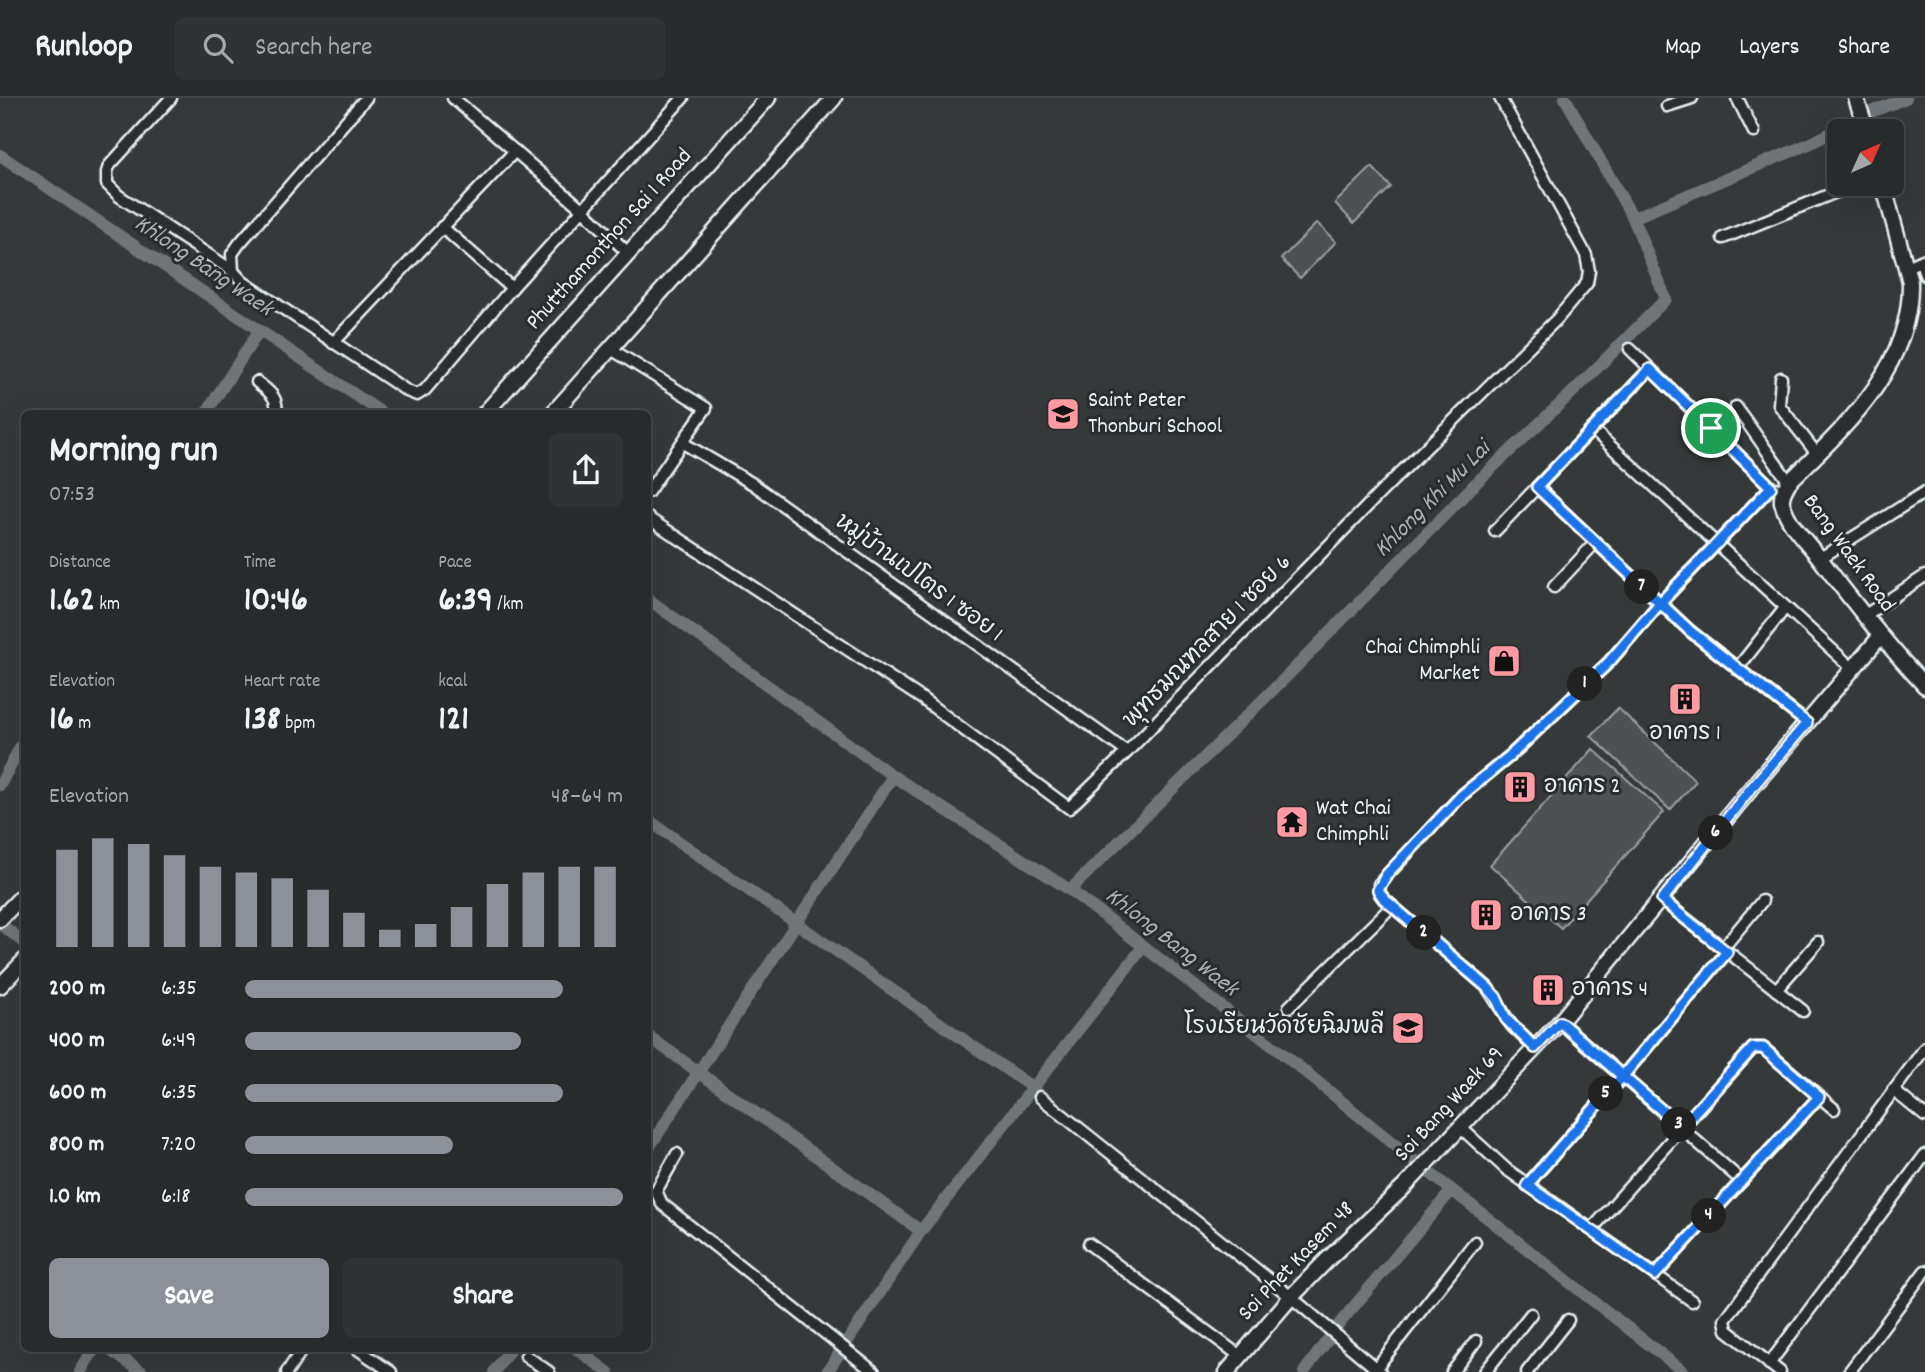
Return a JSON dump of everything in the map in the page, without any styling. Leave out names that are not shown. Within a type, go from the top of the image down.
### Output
[{"type":"main road","name":"Phutthamonthon Sai 1 Road","points":[[488,410],[768,98]]},
{"type":"main road","points":[[556,410],[834,98]]},
{"type":"main road","points":[[1856,98],[1863,119]]},
{"type":"main road","name":"Bang Waek Road","points":[[1888,196],[1918,262],[1910,282],[1909,312],[1905,326],[1877,386],[1861,408],[1782,487],[1782,501],[1794,526],[1819,559],[1880,637],[1925,686]]},
{"type":"main road","name":"Soi Bang Waek 69","points":[[1404,1187],[1560,1022],[1748,792],[1880,637]]},
{"type":"main road","points":[[1,919],[21,897]]},
{"type":"main road","points":[[0,986],[21,964]]},
{"type":"main road","name":"Soi Phet Kasem 48","points":[[1227,1372],[1291,1297],[1404,1187]]},
{"type":"street","points":[[171,98],[109,166],[107,184],[119,196],[233,271],[243,282],[333,343],[417,395],[425,390],[512,288],[683,98]]},
{"type":"street","points":[[233,271],[232,254],[239,244],[366,98]]},
{"type":"street","points":[[453,98],[582,209],[629,254]]},
{"type":"street","name":"พุทธมณฑลสาย 1 ซอย 6","points":[[651,520],[921,698],[1069,808],[1383,490],[1557,319],[1587,283],[1589,271],[1586,255],[1500,98]]},
{"type":"street","points":[[1667,106],[1692,98]]},
{"type":"street","points":[[1737,98],[1754,132]]},
{"type":"street","points":[[333,343],[515,151]]},
{"type":"street","points":[[1723,238],[1827,196]]},
{"type":"street","points":[[442,227],[512,288]]},
{"type":"street","points":[[1918,262],[1925,275]]},
{"type":"street","points":[[611,349],[706,408],[651,488]]},
{"type":"street","points":[[1630,349],[1782,487]]},
{"type":"street","points":[[1494,531],[1650,369]]},
{"type":"street","points":[[1782,378],[1779,405],[1817,454]]},
{"type":"street","points":[[257,382],[273,394],[276,410]]},
{"type":"street","points":[[1736,407],[1782,487]]},
{"type":"street","points":[[1592,429],[1853,669]]},
{"type":"street","name":"หมู่บ้านเปโตร 1 ซอย 1","points":[[683,443],[754,484],[1127,752]]},
{"type":"street","points":[[1537,487],[1660,603],[1737,669],[1807,723]]},
{"type":"street","points":[[1535,1048],[1506,1019],[1496,997],[1487,987],[1392,906],[1378,890],[1387,874],[1461,796],[1511,755],[1609,662],[1660,603],[1716,545],[1782,487]]},
{"type":"street","points":[[1819,559],[1925,492]]},
{"type":"street","points":[[1554,587],[1595,543]]},
{"type":"street","points":[[1864,616],[1925,576]]},
{"type":"street","points":[[1737,669],[1785,608]]},
{"type":"street","points":[[1662,900],[1802,1011]]},
{"type":"street","points":[[1527,1185],[1622,1077],[1762,901]]},
{"type":"street","points":[[1289,1007],[1392,906]]},
{"type":"street","points":[[1776,990],[1818,942]]},
{"type":"street","points":[[1560,1022],[1742,1181]]},
{"type":"street","points":[[1592,1229],[1753,1048],[1763,1048],[1833,1109]]},
{"type":"street","points":[[1780,1372],[1727,1330],[1725,1320],[1925,1048]]},
{"type":"street","points":[[1893,1090],[1925,1116]]},
{"type":"street","points":[[1040,1097],[1291,1297],[1376,1371],[1475,1242]]},
{"type":"street","points":[[1655,1275],[1819,1097]]},
{"type":"street","points":[[1460,1126],[1527,1185],[1692,1301]]},
{"type":"street","points":[[677,1154],[656,1191],[662,1204],[874,1372]]},
{"type":"street","points":[[1769,1364],[1925,1154]]},
{"type":"street","points":[[1089,1244],[1240,1356]]},
{"type":"street","points":[[1849,1372],[1925,1271]]},
{"type":"street","points":[[1485,1372],[1531,1314]]},
{"type":"street","points":[[1527,1372],[1568,1320]]},
{"type":"street","points":[[1452,1372],[1476,1341]]},
{"type":"street","points":[[287,1372],[300,1352]]},
{"type":"street","points":[[362,1352],[391,1372]]},
{"type":"street","points":[[526,1356],[549,1372]]},
{"type":"shaded area","points":[[1372,167],[1391,187],[1354,223],[1335,203]]},
{"type":"shaded area","points":[[1317,223],[1336,242],[1300,278],[1281,259]]},
{"type":"shaded area","points":[[1618,708],[1696,781],[1670,810],[1591,736]]},
{"type":"shaded area","points":[[1593,749],[1664,812],[1561,928],[1490,865]]},
{"type":"waterway","name":"Khlong Khi Mu Lai","points":[[1070,890],[1289,674],[1476,483],[1666,299],[1633,218],[1565,98]]},
{"type":"waterway","points":[[1633,218],[1809,144],[1906,98]]},
{"type":"waterway","name":"Khlong Bang Waek","points":[[0,155],[378,410]]},
{"type":"waterway","points":[[208,410],[259,331]]},
{"type":"waterway","name":"Khlong Bang Waek","points":[[651,601],[893,776],[1070,890],[1283,1054],[1684,1372]]},
{"type":"waterway","points":[[0,785],[21,746]]},
{"type":"waterway","points":[[651,1144],[893,776]]},
{"type":"waterway","points":[[651,822],[1033,1088]]},
{"type":"waterway","points":[[0,924],[21,940]]},
{"type":"waterway","points":[[827,1372],[921,1231],[1143,947]]},
{"type":"waterway","points":[[651,1038],[921,1231]]},
{"type":"waterway","points":[[1304,1372],[1340,1323],[1452,1190]]},
{"type":"waterway","points":[[80,1372],[92,1352]]},
{"type":"waterway","points":[[113,1352],[142,1372]]},
{"type":"waterway","points":[[494,1372],[508,1352]]},
{"type":"waterway","points":[[580,1352],[608,1372]]},
{"type":"place","name":"Saint Peter Thonburi School","points":[[1063,414]]},
{"type":"place","name":"Chai Chimphli Market","points":[[1504,661]]},
{"type":"place","name":"อาคาร 1","points":[[1685,699]]},
{"type":"place","name":"อาคาร 2","points":[[1520,787]]},
{"type":"place","name":"Wat Chai Chimphli","points":[[1292,822]]},
{"type":"place","name":"อาคาร 3","points":[[1486,915]]},
{"type":"place","name":"อาคาร 4","points":[[1548,990]]},
{"type":"place","name":"โรงเรียนวัดชัยฉิมพลี","points":[[1408,1028]]},
{"type":"route","points":[[1711,428],[1650,369],[1537,487],[1660,603],[1690,631],[1807,723],[1662,900],[1727,952],[1622,1077],[1527,1185],[1655,1275],[1819,1097],[1758,1046],[1749,1051],[1681,1127],[1622,1077],[1560,1022],[1535,1048],[1506,1019],[1496,997],[1487,987],[1384,899],[1378,890],[1381,881],[1420,837],[1461,796],[1511,755],[1609,662],[1660,603],[1771,487],[1711,428]]}]
